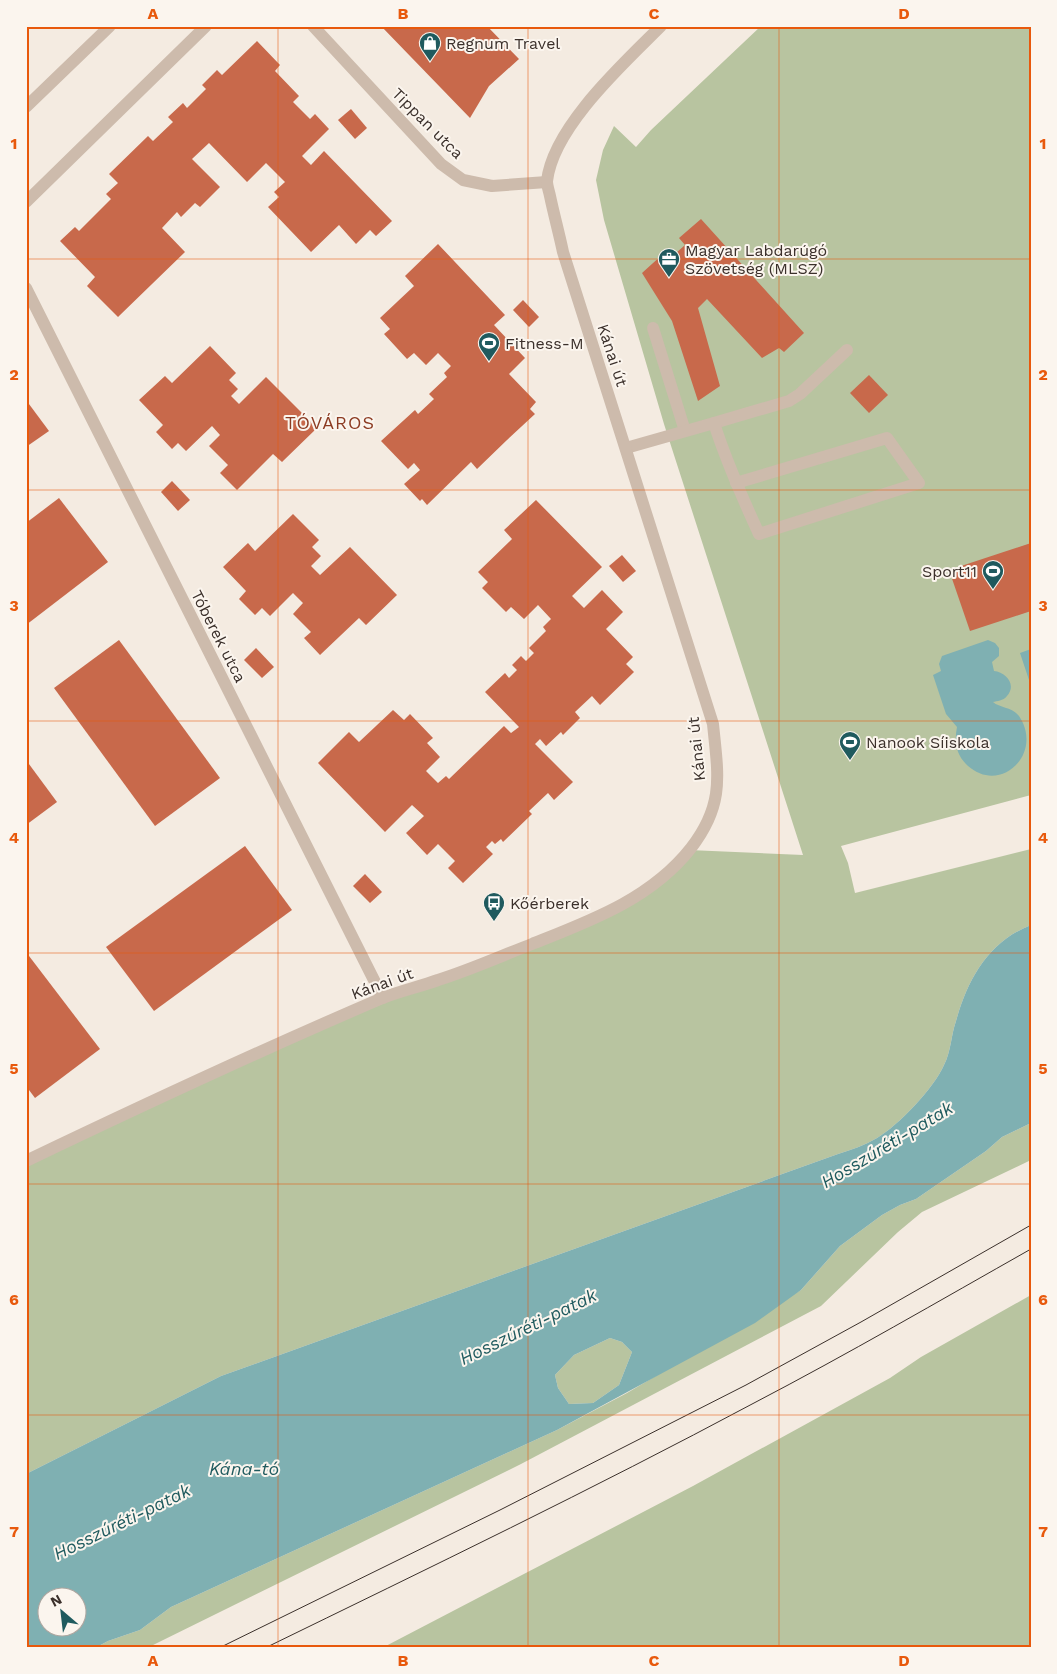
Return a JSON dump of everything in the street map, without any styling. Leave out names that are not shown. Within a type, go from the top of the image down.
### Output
[{"type":"street","points":[[26,107],[110,26]]},
{"type":"street","points":[[26,202],[206,26]]},
{"type":"street","name":"Tippan utca","points":[[313,26],[441,164],[463,180],[492,186],[547,182]]},
{"type":"street","name":"Kánai út","points":[[26,1161],[174,1091],[383,998],[440,980],[594,919],[634,898],[665,874],[690,850],[704,830],[714,805],[718,779],[713,724],[563,252],[547,182],[555,154],[570,125],[612,77],[661,26]]},
{"type":"street","name":"Tóberek utca","points":[[26,288],[383,998]]},
{"type":"street","points":[[653,328],[685,431]]},
{"type":"street","points":[[626,448],[789,402],[847,350]]},
{"type":"street","points":[[714,423],[723,452],[736,483],[758,534],[919,482],[887,438],[736,483]]},
{"type":"green space","points":[[761,26],[1031,26],[1031,795],[841,846],[848,863],[855,893],[1031,849],[1031,925],[1003,941],[982,964],[961,1006],[954,1026],[948,1055],[939,1074],[924,1095],[905,1115],[886,1132],[872,1141],[221,1376],[26,1474],[26,1161],[174,1091],[635,898],[689,850],[803,855],[664,424],[604,220],[596,180],[603,150],[614,126],[636,147],[651,130]]},
{"type":"green space","points":[[1031,1123],[1031,1160],[922,1212],[898,1232],[821,1306],[521,1464],[147,1648],[95,1648],[108,1641],[140,1630],[171,1607],[557,1430],[627,1393],[801,1290],[840,1246],[882,1215],[916,1199],[986,1151],[1002,1137]]},
{"type":"green space","points":[[1031,1295],[1031,1648],[382,1648],[693,1486],[890,1378],[921,1357]]},
{"type":"green space","points":[[610,1338],[622,1342],[632,1352],[619,1385],[593,1403],[569,1404],[558,1388],[555,1375],[574,1355]]},
{"type":"water","points":[[988,640],[995,643],[999,648],[999,656],[992,662],[994,671],[1006,676],[1011,688],[1005,698],[993,702],[1013,711],[1019,716],[1025,730],[1026,744],[1023,756],[1015,766],[1005,773],[993,776],[981,774],[968,766],[958,753],[956,743],[957,727],[946,714],[933,675],[941,671],[939,664],[942,656]]},
{"type":"water","points":[[1031,649],[1031,686],[1020,653]]},
{"type":"water","name":"Kána-tó","points":[[1031,925],[1031,1123],[1002,1137],[986,1151],[916,1199],[882,1215],[840,1246],[801,1290],[755,1323],[557,1430],[171,1607],[140,1630],[108,1641],[95,1648],[26,1648],[26,1474],[221,1376],[872,1141],[886,1132],[905,1115],[924,1095],[939,1074],[950,1049],[954,1026],[967,991],[982,964],[1003,941]],"holes":[[[610,1338],[622,1342],[632,1352],[619,1385],[593,1403],[569,1404],[558,1388],[555,1375],[574,1355]]]},
{"type":"building","points":[[381,26],[487,26],[519,59],[489,86],[470,118]]},
{"type":"building","points":[[257,41],[280,65],[275,71],[299,96],[293,102],[310,119],[315,114],[329,129],[302,156],[311,165],[324,151],[392,221],[376,236],[370,230],[356,244],[339,225],[311,252],[268,207],[279,197],[274,192],[285,182],[266,163],[247,182],[209,143],[192,159],[220,187],[200,207],[195,203],[181,217],[177,212],[162,228],[185,252],[118,317],[87,286],[95,277],[60,241],[75,227],[79,231],[111,199],[106,194],[118,183],[109,174],[148,136],[153,141],[173,122],[168,117],[183,103],[187,108],[206,89],[202,85],[217,70],[222,75]]},
{"type":"building","points":[[351,109],[367,128],[355,139],[338,120]]},
{"type":"building","points":[[701,219],[804,333],[784,352],[779,348],[762,358],[707,299],[698,308],[720,386],[698,401],[672,321],[642,273],[663,254],[667,261],[685,245],[679,238]]},
{"type":"building","points":[[438,244],[505,315],[494,325],[525,358],[509,374],[536,402],[530,409],[535,414],[477,469],[471,462],[427,505],[422,499],[420,501],[404,484],[420,470],[414,463],[408,469],[381,441],[415,410],[418,414],[434,399],[429,394],[447,377],[444,373],[451,366],[438,353],[426,365],[414,353],[407,359],[384,334],[390,329],[380,318],[414,286],[405,276]]},
{"type":"building","points":[[523,300],[539,317],[529,327],[513,310]]},
{"type":"building","points":[[210,346],[236,373],[229,380],[238,389],[231,396],[239,404],[266,377],[317,428],[282,462],[273,454],[237,490],[220,473],[228,465],[209,446],[220,435],[212,426],[186,451],[178,443],[172,449],[156,432],[163,425],[139,400],[165,376],[172,383]]},
{"type":"building","points":[[869,375],[888,395],[869,413],[850,393]]},
{"type":"building","points":[[26,400],[49,431],[26,447]]},
{"type":"building","points":[[172,481],[190,500],[178,511],[161,492]]},
{"type":"building","points":[[59,498],[108,562],[26,625],[26,523]]},
{"type":"building","points":[[536,500],[602,567],[572,596],[584,608],[602,590],[623,612],[606,629],[633,657],[626,664],[634,672],[600,705],[592,696],[575,712],[580,718],[563,735],[561,732],[546,746],[540,739],[535,744],[573,782],[554,800],[548,793],[529,811],[532,814],[503,842],[501,839],[495,844],[492,841],[486,847],[493,854],[463,883],[448,868],[455,861],[438,844],[427,855],[406,833],[424,816],[412,805],[385,832],[318,763],[349,732],[359,742],[393,710],[404,720],[410,714],[433,738],[427,743],[440,757],[426,771],[438,783],[446,776],[449,779],[504,726],[511,733],[519,727],[485,692],[505,673],[509,678],[517,670],[512,665],[521,656],[526,661],[534,653],[529,648],[546,631],[543,627],[551,619],[538,605],[524,619],[511,607],[506,612],[482,588],[488,582],[478,572],[512,539],[504,530]]},
{"type":"building","points":[[293,514],[319,540],[312,547],[321,556],[311,566],[320,575],[350,547],[397,595],[366,625],[359,618],[320,655],[304,638],[311,632],[293,614],[303,603],[293,593],[270,616],[262,608],[255,615],[239,599],[246,591],[223,567],[248,543],[255,551]]},
{"type":"building","name":"Sport11","points":[[1031,543],[1031,611],[970,631],[949,570]]},
{"type":"building","points":[[622,555],[636,571],[623,582],[609,566]]},
{"type":"building","points":[[119,640],[220,778],[155,826],[54,688]]},
{"type":"building","points":[[256,648],[274,667],[262,678],[244,660]]},
{"type":"building","points":[[26,760],[57,802],[26,825]]},
{"type":"building","points":[[245,846],[292,910],[154,1011],[106,947]]},
{"type":"building","points":[[365,874],[382,892],[370,903],[353,886]]},
{"type":"building","points":[[26,952],[100,1049],[35,1098],[26,1086]]},
{"type":"tram line","points":[[219,1648],[500,1510],[746,1385],[1031,1225]]},
{"type":"tram line","points":[[265,1648],[511,1528],[693,1435],[824,1366],[1031,1249]]},
{"type":"place","name":"Regnum Travel","points":[[430,62]]},
{"type":"place","name":"Magyar Labdarúgó Szövetség (MLSZ)","points":[[669,278]]},
{"type":"place","name":"Fitness-M","points":[[489,362]]},
{"type":"place","name":"Sport11","points":[[993,590]]},
{"type":"place","name":"Nanook Síiskola","points":[[850,761]]},
{"type":"place","name":"Kőérberek","points":[[494,922]]},
{"type":"district","name":"TÓVÁROS","points":[[330,423]]},
{"type":"water label","name":"Hosszúréti-patak","points":[[887,1145]]},
{"type":"water label","name":"Hosszúréti-patak","points":[[528,1327]]},
{"type":"water label","name":"Hosszúréti-patak","points":[[122,1522]]}]
